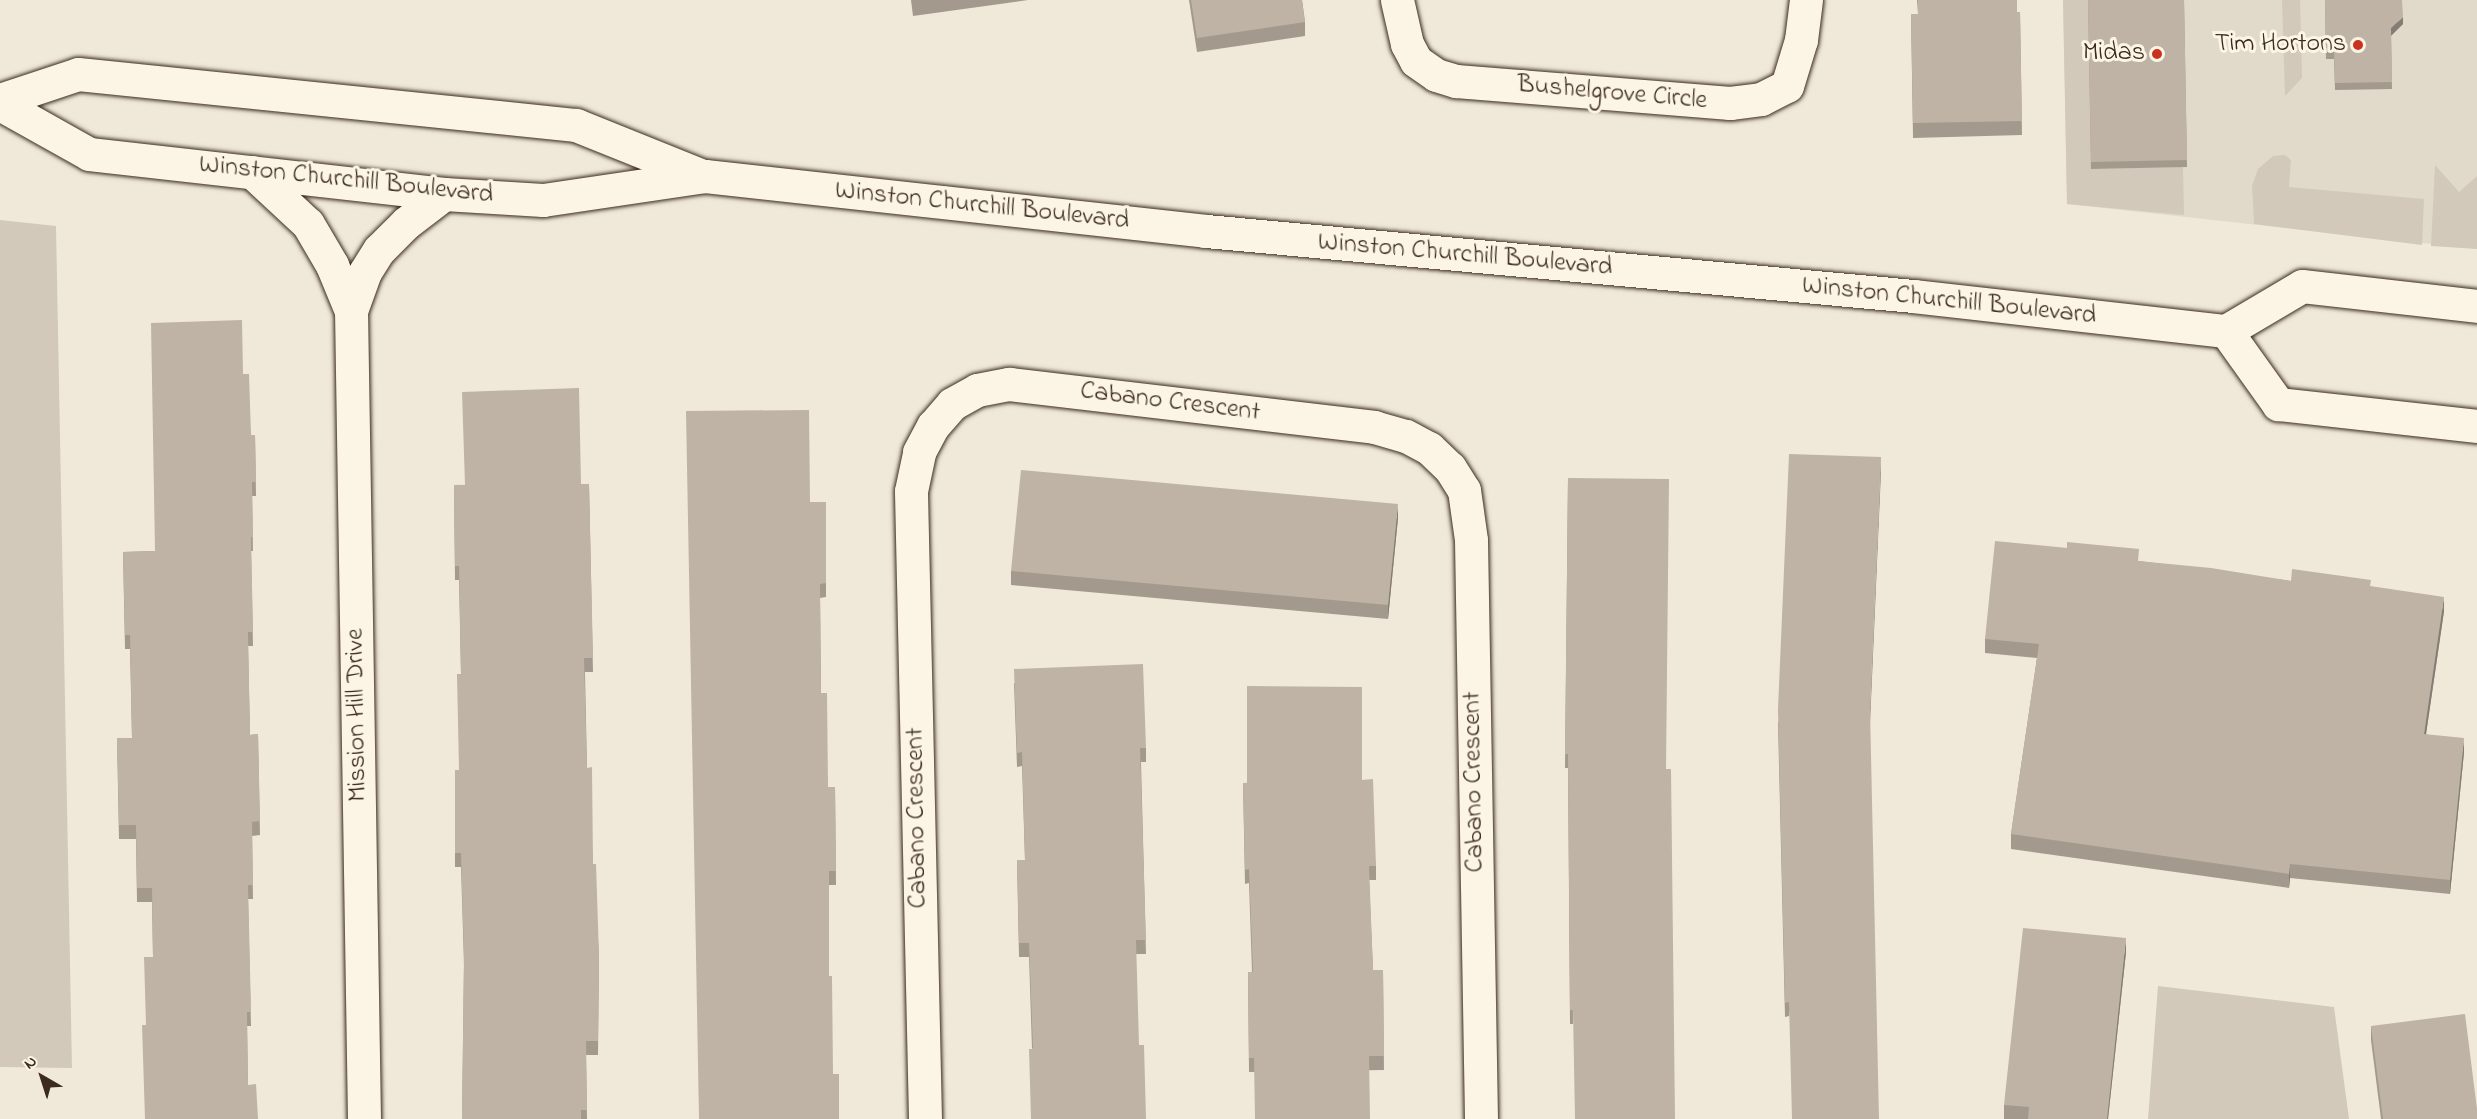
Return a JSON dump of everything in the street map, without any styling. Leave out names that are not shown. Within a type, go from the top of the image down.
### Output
[{"type":"street","name":"Bushelgrove Circle","points":[[1397,0],[1407,44],[1416,61],[1436,75],[1455,81],[1730,103],[1761,99],[1786,86],[1796,62],[1806,0]]},
{"type":"street","name":"Winston Churchill Boulevard","points":[[0,102],[78,74],[576,124],[705,176]]},
{"type":"street","name":"Winston Churchill Boulevard","points":[[0,102],[88,154],[444,194],[543,200],[705,176],[1194,230],[1901,295],[2226,331]]},
{"type":"street","name":"Mission Hill Drive","points":[[252,172],[290,205],[312,231],[332,265],[351,311]]},
{"type":"street","name":"Mission Hill Drive","points":[[364,1119],[351,311],[365,272],[379,250],[406,224],[444,194]]},
{"type":"street","points":[[2477,306],[2302,286],[2226,331],[2278,404],[2477,426]]},
{"type":"street","name":"Cabano Crescent","points":[[925,1119],[910,491],[919,452],[933,426],[952,404],[977,390],[1009,384],[1374,427],[1414,440],[1429,448],[1450,468],[1464,490],[1471,540],[1481,1119]]},
{"type":"shaded area","points":[[2063,0],[2477,0],[2477,249],[2067,204]]},
{"type":"shaded area","points":[[2063,0],[2088,0],[2091,169],[2183,167],[2184,215],[2067,204]]},
{"type":"shaded area","points":[[2282,0],[2300,0],[2302,78],[2285,96]]},
{"type":"shaded area","points":[[2285,155],[2291,160],[2289,187],[2424,199],[2422,245],[2254,224],[2252,186],[2258,169],[2273,156]]},
{"type":"shaded area","points":[[2435,165],[2459,192],[2477,176],[2477,249],[2431,246]]},
{"type":"shaded area","points":[[0,220],[56,226],[72,1068],[0,1067]]},
{"type":"shaded area","points":[[2158,986],[2334,1007],[2349,1119],[2148,1119]]},
{"type":"building","points":[[1191,0],[1302,0],[1305,22],[1197,38]]},
{"type":"building","points":[[1918,0],[2017,0],[2017,12],[2020,12],[2022,121],[1913,123],[1911,14],[1918,14]]},
{"type":"building","points":[[2088,0],[2184,0],[2187,160],[2091,162]]},
{"type":"building","name":"Tim Hortons","points":[[2325,0],[2402,0],[2403,17],[2391,28],[2392,82],[2335,83],[2334,52],[2326,52]]},
{"type":"building","points":[[242,320],[243,374],[249,374],[251,435],[255,435],[256,482],[252,482],[253,632],[248,632],[250,735],[258,734],[260,821],[252,822],[253,885],[248,885],[251,1012],[247,1012],[248,1085],[256,1084],[258,1119],[145,1119],[142,1025],[146,1025],[144,957],[153,957],[152,888],[137,888],[136,825],[119,825],[117,738],[132,738],[130,635],[125,635],[123,552],[155,551],[151,323]]},
{"type":"building","points":[[579,388],[581,484],[589,484],[593,658],[584,658],[587,768],[592,767],[593,864],[596,864],[599,956],[598,1041],[586,1041],[587,1110],[581,1110],[581,1119],[462,1119],[464,956],[461,853],[455,853],[455,770],[459,770],[457,674],[461,674],[459,566],[455,566],[454,485],[465,485],[462,392]]},
{"type":"building","points":[[809,410],[810,502],[826,502],[826,583],[820,584],[821,693],[827,693],[828,787],[835,787],[836,871],[829,871],[829,976],[832,976],[833,1074],[839,1074],[839,1119],[699,1119],[686,411]]},
{"type":"building","points":[[1789,454],[1881,457],[1870,709],[1879,1119],[1792,1119],[1789,1002],[1785,1003],[1778,709]]},
{"type":"building","points":[[1021,470],[1398,504],[1388,605],[1011,571]]},
{"type":"building","points":[[1568,478],[1669,479],[1666,769],[1671,769],[1675,1119],[1575,1119],[1573,1010],[1570,1010],[1568,754],[1565,754]]},
{"type":"building","points":[[1995,541],[2067,548],[2067,542],[2139,549],[2138,561],[2211,568],[2291,581],[2292,569],[2371,580],[2370,586],[2444,597],[2424,734],[2464,738],[2450,880],[2290,864],[2289,874],[2011,834],[2039,644],[1985,639]]},
{"type":"building","points":[[1143,664],[1146,748],[1140,748],[1146,940],[1136,940],[1139,1045],[1144,1045],[1146,1119],[1031,1119],[1029,1049],[1033,1049],[1029,943],[1019,943],[1017,860],[1025,860],[1022,752],[1017,753],[1014,669]]},
{"type":"building","points":[[1247,686],[1362,687],[1362,780],[1373,779],[1376,866],[1369,866],[1373,970],[1383,970],[1384,1056],[1369,1056],[1370,1119],[1255,1119],[1254,1058],[1249,1058],[1248,972],[1253,972],[1249,869],[1245,870],[1243,783],[1247,783]]},
{"type":"building","points":[[2023,928],[2126,938],[2107,1119],[2028,1119],[2029,1107],[2004,1105]]},
{"type":"building","points":[[2465,1014],[2477,1119],[2383,1119],[2371,1026]]},
{"type":"place","name":"Tim Hortons","points":[[2358,45]]},
{"type":"place","name":"Midas","points":[[2157,54]]}]
